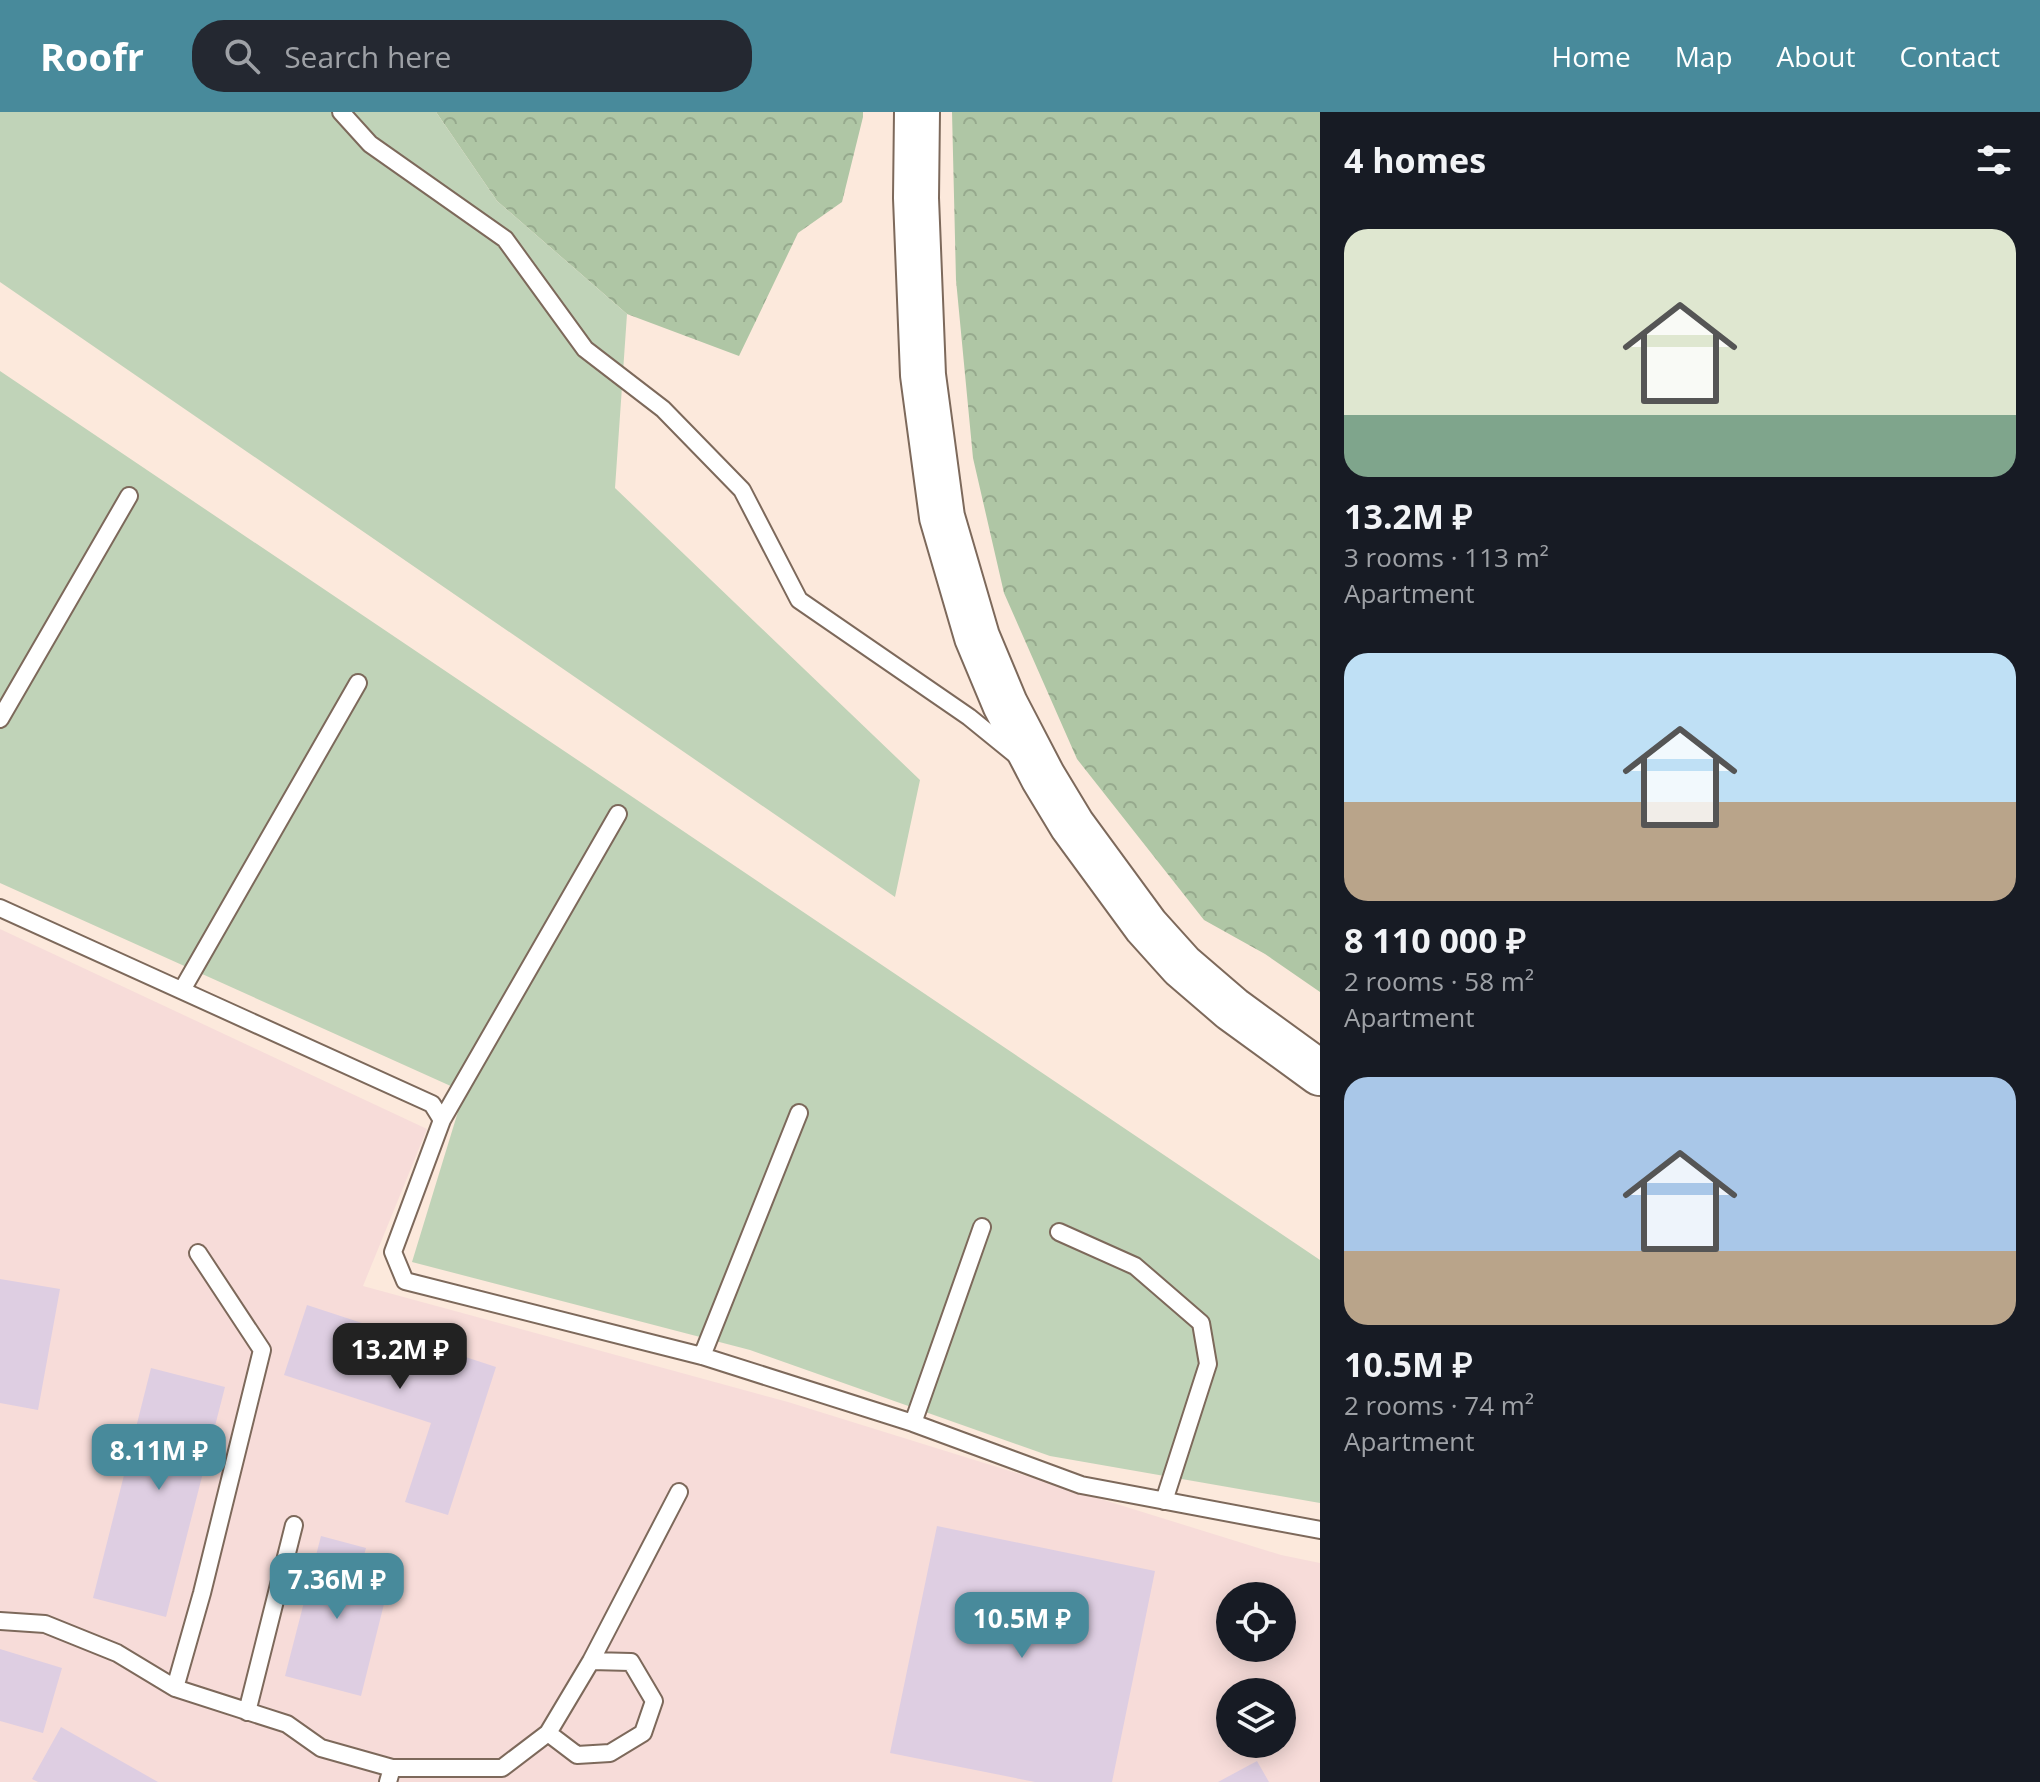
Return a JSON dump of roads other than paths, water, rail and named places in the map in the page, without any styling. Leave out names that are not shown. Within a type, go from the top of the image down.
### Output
[{"type":"main road","points":[[917,112],[916,198],[923,375],[942,517],[977,637],[1005,704],[1072,825],[1111,880],[1182,966],[1243,1017],[1320,1073]]},
{"type":"lane","points":[[341,112],[370,144],[505,239],[585,349],[663,409],[742,490],[799,600],[969,717],[1043,777]]},
{"type":"lane","points":[[0,719],[129,496]]},
{"type":"lane","points":[[182,990],[358,683]]},
{"type":"lane","points":[[618,814],[442,1120],[393,1252],[405,1281],[702,1356],[913,1423],[1081,1485],[1320,1530]]},
{"type":"lane","points":[[0,908],[432,1104],[442,1120]]},
{"type":"lane","points":[[702,1356],[799,1113]]},
{"type":"lane","points":[[913,1423],[982,1227]]},
{"type":"lane","points":[[1059,1232],[1135,1266],[1201,1323],[1208,1364],[1164,1501]]},
{"type":"lane","points":[[175,1688],[202,1593],[262,1350],[198,1253]]},
{"type":"lane","points":[[0,1621],[45,1624],[117,1653],[175,1688],[287,1724],[321,1748],[390,1775],[502,1768],[548,1733],[591,1661],[679,1492]]},
{"type":"lane","points":[[247,1712],[294,1525]]},
{"type":"lane","points":[[548,1733],[577,1755],[610,1753],[643,1733],[654,1701],[631,1662],[591,1661]]}]
